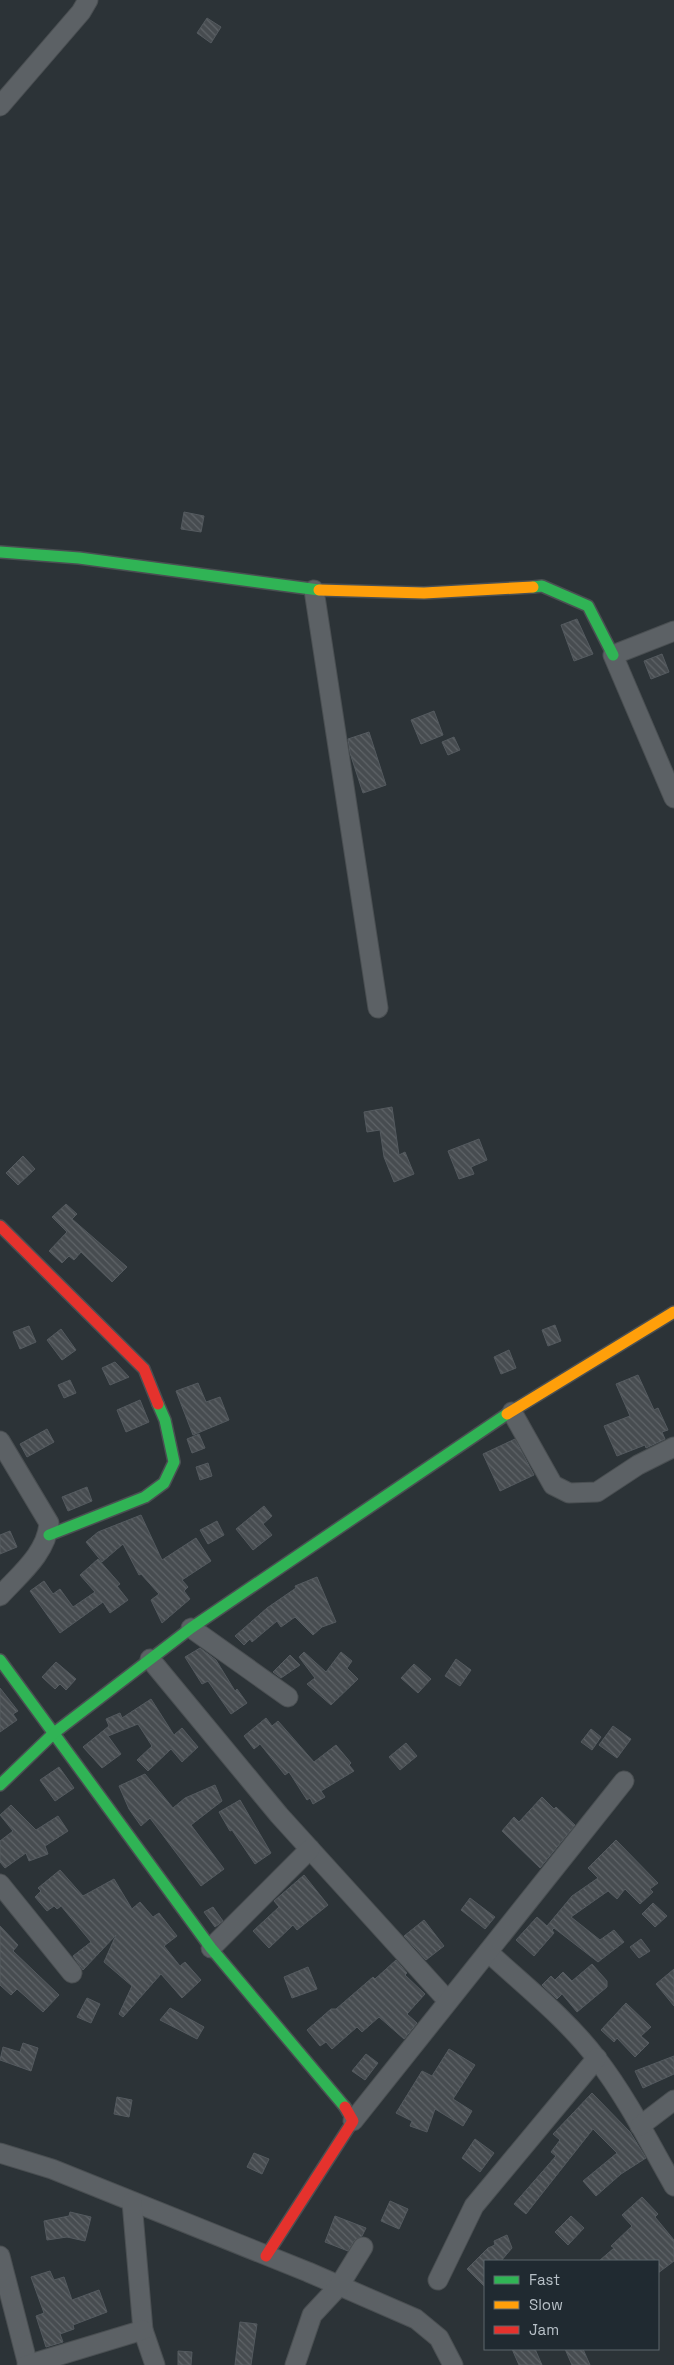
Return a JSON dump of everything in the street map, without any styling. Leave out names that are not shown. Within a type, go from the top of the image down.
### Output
[{"type":"street","points":[[0,106],[81,12],[88,0]]},
{"type":"street","points":[[0,552],[79,558],[314,590],[424,593],[542,586],[588,606],[613,655],[674,798]]},
{"type":"street","points":[[314,590],[378,1008]]},
{"type":"street","points":[[613,655],[674,631]]},
{"type":"street","points":[[0,1226],[144,1369],[165,1420],[174,1462],[164,1483],[145,1497],[48,1535]]},
{"type":"street","points":[[0,1785],[54,1733],[191,1628],[512,1412],[674,1312]]},
{"type":"street","points":[[512,1412],[553,1486],[569,1493],[597,1492],[638,1465],[674,1447]]},
{"type":"street","points":[[0,1441],[50,1523],[48,1535],[38,1554],[0,1596]]},
{"type":"street","points":[[191,1628],[288,1697]]},
{"type":"street","points":[[150,1659],[279,1816],[448,2001]]},
{"type":"street","points":[[0,1660],[211,1948],[346,2108],[353,2122]]},
{"type":"street","points":[[266,2256],[353,2122],[624,1781]]},
{"type":"street","points":[[211,1948],[310,1849]]},
{"type":"street","points":[[0,1884],[72,1973]]},
{"type":"street","points":[[488,1952],[547,2006],[597,2058],[640,2126],[674,2186]]},
{"type":"street","points":[[438,2280],[474,2206],[597,2058]]},
{"type":"street","points":[[640,2126],[674,2100]]},
{"type":"street","points":[[0,2153],[52,2169],[416,2319],[439,2338],[453,2365]]},
{"type":"street","points":[[132,2202],[143,2330],[155,2365]]},
{"type":"street","points":[[296,2365],[312,2315],[339,2286],[363,2247]]},
{"type":"street","points":[[0,2256],[28,2365],[143,2330]]},
{"type":"building","points":[[207,18],[221,27],[211,43],[197,33]]},
{"type":"building","points":[[184,512],[204,516],[201,532],[181,529]]},
{"type":"building","points":[[577,619],[593,654],[574,661],[561,625]]},
{"type":"building","points":[[662,654],[669,672],[651,679],[644,661]]},
{"type":"building","points":[[434,711],[443,735],[421,744],[411,720]]},
{"type":"building","points":[[369,732],[386,785],[363,793],[350,753],[348,739]]},
{"type":"building","points":[[454,737],[460,750],[448,755],[442,742]]},
{"type":"building","points":[[392,1107],[399,1155],[405,1152],[414,1174],[394,1182],[384,1157],[380,1130],[367,1132],[364,1112]]},
{"type":"building","points":[[479,1139],[487,1160],[471,1167],[474,1174],[459,1179],[448,1151]]},
{"type":"building","points":[[23,1156],[35,1169],[18,1185],[6,1173]]},
{"type":"building","points":[[66,1204],[77,1214],[72,1219],[127,1267],[112,1282],[81,1252],[74,1260],[69,1256],[62,1263],[49,1251],[67,1232],[52,1217]]},
{"type":"building","points":[[555,1325],[561,1341],[548,1346],[542,1330]]},
{"type":"building","points":[[29,1326],[36,1342],[20,1349],[13,1332]]},
{"type":"building","points":[[61,1329],[76,1350],[62,1360],[47,1340]]},
{"type":"building","points":[[509,1350],[516,1368],[501,1374],[494,1357]]},
{"type":"building","points":[[115,1362],[129,1377],[110,1385],[102,1368]]},
{"type":"building","points":[[638,1375],[654,1410],[658,1408],[668,1430],[662,1432],[665,1439],[646,1448],[645,1445],[617,1456],[604,1426],[630,1416],[616,1384]]},
{"type":"building","points":[[70,1380],[76,1393],[64,1398],[58,1385]]},
{"type":"building","points":[[198,1383],[206,1402],[220,1397],[229,1420],[193,1435],[176,1391]]},
{"type":"building","points":[[140,1400],[149,1422],[126,1432],[117,1410]]},
{"type":"building","points":[[47,1429],[54,1442],[27,1457],[20,1444]]},
{"type":"building","points":[[199,1434],[205,1448],[192,1453],[187,1439]]},
{"type":"building","points":[[515,1439],[534,1475],[500,1491],[483,1454]]},
{"type":"building","points":[[208,1463],[212,1476],[200,1480],[196,1467]]},
{"type":"building","points":[[87,1487],[92,1501],[68,1511],[62,1497]]},
{"type":"building","points":[[264,1506],[272,1516],[263,1524],[272,1535],[253,1550],[236,1529]]},
{"type":"building","points":[[141,1515],[162,1560],[196,1538],[211,1561],[182,1580],[188,1587],[184,1591],[190,1599],[162,1623],[151,1600],[159,1594],[141,1574],[139,1575],[123,1544],[102,1562],[86,1542],[98,1532]]},
{"type":"building","points":[[217,1521],[224,1535],[208,1544],[200,1530]]},
{"type":"building","points":[[10,1531],[17,1547],[0,1554],[0,1535]]},
{"type":"building","points":[[98,1559],[120,1584],[117,1586],[128,1600],[110,1613],[103,1602],[60,1633],[30,1591],[44,1581],[53,1594],[60,1589],[73,1607],[95,1592],[80,1575]]},
{"type":"building","points":[[317,1577],[336,1622],[322,1627],[313,1635],[295,1617],[281,1627],[277,1621],[252,1642],[250,1639],[244,1645],[235,1636],[267,1608],[296,1588],[295,1586]]},
{"type":"building","points":[[200,1648],[216,1660],[235,1691],[237,1689],[247,1703],[231,1714],[208,1681],[202,1684],[185,1657]]},
{"type":"building","points":[[304,1652],[326,1672],[341,1652],[352,1661],[347,1668],[358,1679],[331,1705],[307,1684],[315,1678],[299,1657]]},
{"type":"building","points":[[290,1655],[300,1665],[281,1678],[273,1672]]},
{"type":"building","points":[[456,1659],[471,1670],[460,1686],[445,1676]]},
{"type":"building","points":[[56,1662],[76,1679],[66,1690],[60,1684],[55,1689],[42,1677]]},
{"type":"building","points":[[414,1664],[431,1679],[418,1693],[401,1678]]},
{"type":"building","points":[[0,1688],[18,1711],[13,1714],[17,1720],[0,1732]]},
{"type":"building","points":[[151,1699],[174,1735],[182,1728],[198,1747],[182,1762],[171,1749],[148,1771],[137,1760],[152,1746],[138,1724],[108,1736],[121,1754],[102,1768],[83,1747],[109,1726],[106,1719],[120,1713],[122,1718]]},
{"type":"building","points":[[266,1718],[272,1726],[278,1721],[314,1762],[336,1745],[351,1763],[349,1765],[354,1771],[321,1791],[325,1797],[313,1804],[310,1798],[307,1800],[289,1772],[285,1775],[260,1744],[254,1749],[244,1736]]},
{"type":"building","points":[[613,1726],[631,1739],[617,1758],[599,1745]]},
{"type":"building","points":[[591,1729],[601,1737],[592,1750],[581,1742]]},
{"type":"building","points":[[406,1743],[417,1756],[400,1770],[389,1757]]},
{"type":"building","points":[[59,1767],[74,1788],[55,1801],[40,1780]]},
{"type":"building","points":[[145,1774],[173,1808],[185,1798],[215,1785],[222,1801],[191,1825],[224,1869],[201,1886],[150,1818],[141,1826],[129,1809],[119,1786]]},
{"type":"building","points":[[542,1797],[575,1825],[540,1868],[502,1831],[514,1817],[519,1822]]},
{"type":"building","points":[[240,1800],[271,1853],[255,1864],[232,1830],[230,1831],[219,1812]]},
{"type":"building","points":[[11,1805],[36,1830],[58,1816],[68,1831],[45,1846],[48,1854],[29,1861],[26,1853],[5,1868],[0,1862],[0,1841],[13,1831],[0,1815]]},
{"type":"building","points":[[616,1840],[658,1883],[650,1889],[653,1892],[640,1904],[625,1889],[617,1899],[608,1891],[571,1917],[600,1940],[614,1930],[624,1942],[598,1962],[554,1928],[552,1930],[554,1933],[534,1956],[516,1940],[537,1917],[547,1926],[572,1896],[598,1878],[588,1868]]},
{"type":"building","points":[[60,1870],[83,1896],[114,1879],[132,1909],[140,1902],[153,1917],[159,1913],[177,1936],[164,1946],[180,1966],[185,1962],[201,1980],[182,1998],[161,1974],[123,2017],[119,2014],[132,1986],[104,1962],[116,1935],[83,1970],[73,1956],[91,1942],[61,1906],[57,1909],[54,1906],[47,1911],[35,1897],[41,1891],[38,1888]]},
{"type":"building","points":[[304,1875],[328,1905],[297,1930],[293,1925],[269,1948],[253,1931],[279,1907],[274,1901]]},
{"type":"building","points":[[470,1898],[495,1917],[485,1929],[461,1910]]},
{"type":"building","points":[[653,1903],[667,1916],[655,1927],[642,1914]]},
{"type":"building","points":[[213,1907],[223,1921],[215,1927],[204,1912]]},
{"type":"building","points":[[424,1920],[444,1946],[426,1960],[404,1936]]},
{"type":"building","points":[[0,1926],[18,1945],[13,1951],[59,1995],[43,2012],[17,1989],[11,1995],[0,1985]]},
{"type":"building","points":[[641,1939],[650,1951],[639,1958],[630,1947]]},
{"type":"building","points":[[396,1960],[407,1973],[405,1975],[425,1994],[407,2014],[417,2023],[404,2039],[379,2017],[362,2032],[357,2027],[332,2049],[326,2042],[320,2046],[307,2030],[331,2009],[336,2009],[373,1977],[375,1979]]},
{"type":"building","points":[[592,1964],[607,1981],[607,1987],[577,2012],[562,1994],[557,1999],[542,1985],[551,1976],[555,1980],[563,1972],[572,1981]]},
{"type":"building","points":[[308,1967],[317,1989],[292,1998],[284,1977]]},
{"type":"building","points":[[674,1969],[674,2006],[656,1984]]},
{"type":"building","points":[[87,1998],[100,2004],[91,2023],[77,2017]]},
{"type":"building","points":[[626,2003],[651,2027],[641,2036],[649,2043],[635,2057],[617,2038],[614,2042],[601,2030]]},
{"type":"building","points":[[170,2008],[204,2027],[197,2039],[160,2020]]},
{"type":"building","points":[[23,2043],[38,2048],[31,2071],[0,2060],[3,2047],[20,2052]]},
{"type":"building","points":[[449,2049],[475,2065],[453,2099],[472,2111],[463,2126],[435,2109],[427,2132],[410,2126],[412,2121],[396,2113],[422,2071],[432,2076]]},
{"type":"building","points":[[366,2054],[378,2063],[365,2080],[352,2071]]},
{"type":"building","points":[[674,2056],[674,2074],[643,2088],[635,2071]]},
{"type":"building","points":[[592,2093],[630,2132],[646,2158],[621,2174],[596,2196],[583,2181],[617,2153],[593,2129],[526,2214],[514,2204],[556,2156],[551,2152],[560,2140],[553,2134]]},
{"type":"building","points":[[117,2097],[132,2100],[129,2117],[114,2114]]},
{"type":"building","points":[[475,2139],[494,2153],[480,2172],[462,2158]]},
{"type":"building","points":[[254,2153],[269,2159],[262,2174],[247,2167]]},
{"type":"building","points":[[642,2197],[658,2214],[655,2217],[674,2240],[674,2261],[659,2272],[659,2260],[600,2260],[614,2248],[611,2246],[632,2226],[622,2215]]},
{"type":"building","points":[[390,2201],[408,2209],[399,2229],[381,2221]]},
{"type":"building","points":[[70,2212],[91,2217],[85,2241],[67,2237],[47,2240],[44,2221],[69,2216]]},
{"type":"building","points":[[335,2216],[366,2228],[362,2236],[354,2241],[348,2251],[325,2242]]},
{"type":"building","points":[[571,2216],[584,2228],[568,2245],[555,2232]]},
{"type":"building","points":[[507,2235],[512,2248],[502,2260],[484,2260],[484,2286],[467,2269],[488,2248],[495,2245],[494,2241]]},
{"type":"building","points":[[50,2271],[54,2280],[64,2277],[72,2300],[99,2290],[107,2312],[73,2325],[74,2329],[60,2334],[63,2342],[46,2347],[36,2316],[44,2313],[31,2277]]},
{"type":"building","points":[[240,2322],[257,2324],[251,2365],[235,2365]]},
{"type":"building","points":[[512,2350],[535,2350],[542,2365],[519,2365]]},
{"type":"building","points":[[565,2350],[583,2350],[590,2365],[572,2365]]},
{"type":"building","points":[[178,2351],[192,2352],[191,2365],[178,2365]]},
{"type":"traffic: fast","points":[[0,552],[79,558],[319,590]]},
{"type":"traffic: fast","points":[[533,587],[542,586],[588,606],[613,655]]},
{"type":"traffic: fast","points":[[49,1535],[145,1497],[164,1483],[174,1462],[165,1420],[158,1404]]},
{"type":"traffic: fast","points":[[0,1785],[54,1733],[191,1628],[507,1414]]},
{"type":"traffic: fast","points":[[0,1660],[211,1948],[345,2107]]},
{"type":"traffic: slow","points":[[319,590],[424,593],[533,587]]},
{"type":"traffic: slow","points":[[507,1414],[674,1312]]},
{"type":"traffic: jam","points":[[0,1226],[144,1369],[158,1404]]},
{"type":"traffic: jam","points":[[266,2256],[353,2121],[345,2107]]}]
